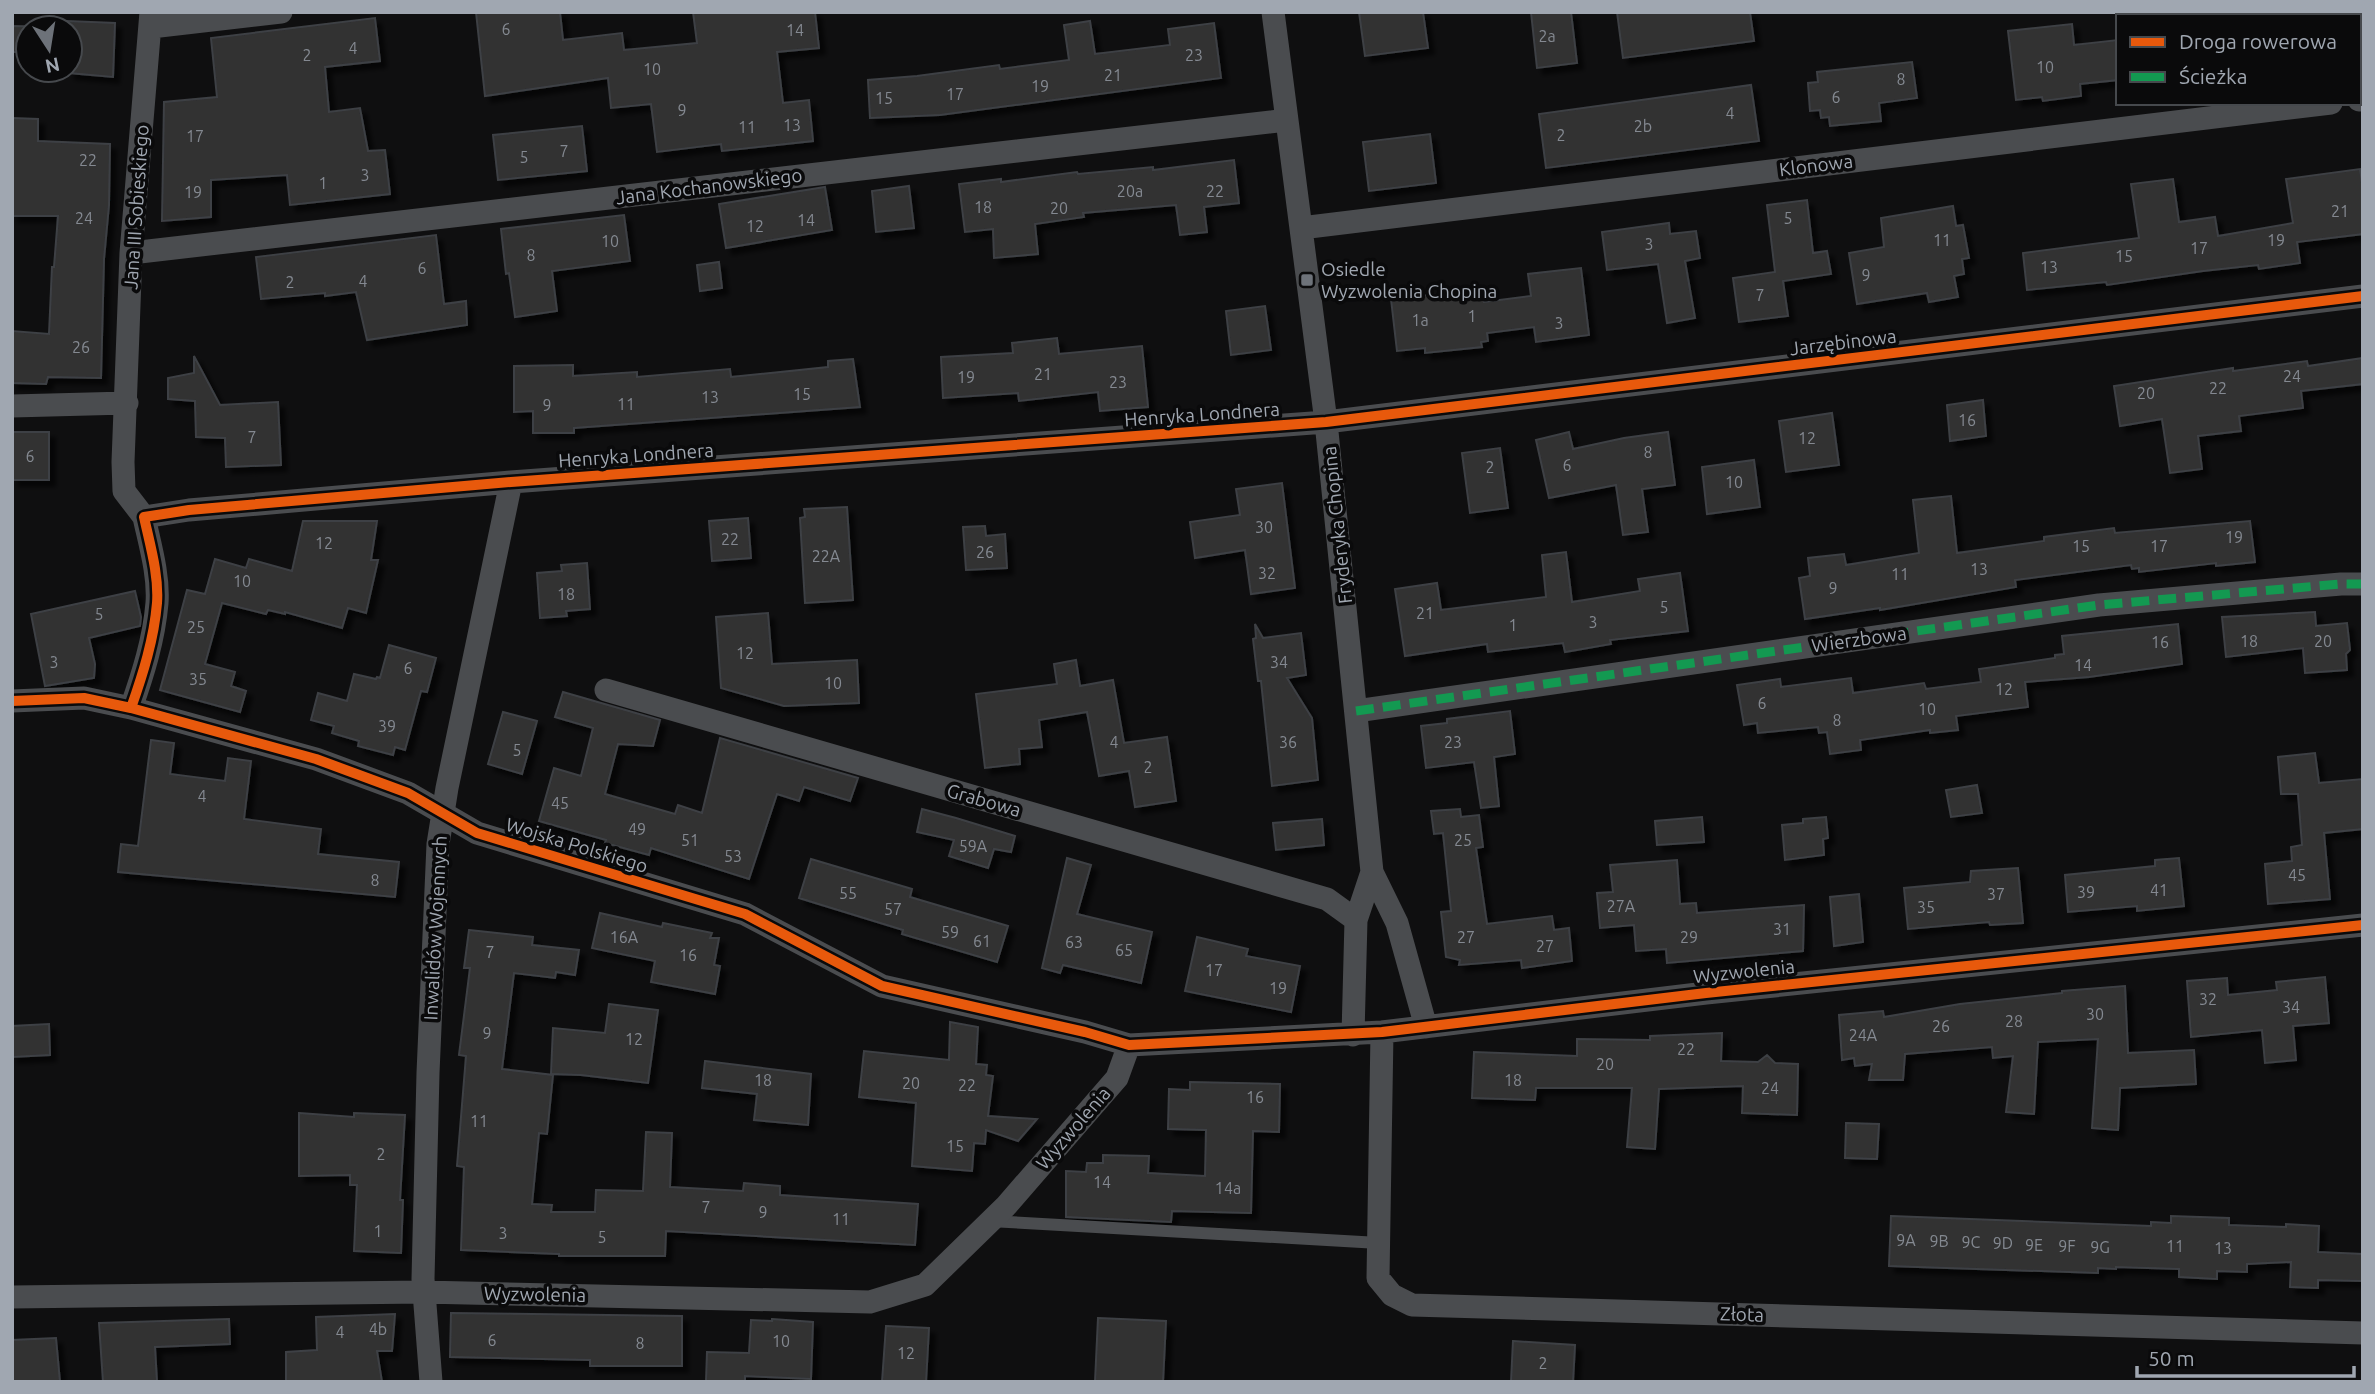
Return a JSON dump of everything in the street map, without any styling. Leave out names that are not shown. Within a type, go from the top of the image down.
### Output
[{"type":"street","points":[[151,19],[281,12]]},
{"type":"street","name":"Fryderyka Chopina","points":[[1273,12],[1326,422],[1372,872],[1397,923],[1426,1027]]},
{"type":"street","name":"Jana III Sobieskiego","points":[[144,517],[124,491],[123,462],[131,253],[151,19]]},
{"type":"street","name":"Klonowa","points":[[1301,228],[2315,105]]},
{"type":"street","name":"Jana Kochanowskiego","points":[[131,253],[1286,120]]},
{"type":"street","name":"Jarzębinowa","points":[[1326,422],[2363,296]]},
{"type":"street","points":[[12,406],[127,403]]},
{"type":"street","name":"Henryka Londnera","points":[[144,517],[189,510],[511,482],[1326,422]]},
{"type":"street","name":"Inwalidów Wojennych","points":[[431,1382],[423,1292],[428,1073],[438,844],[511,482]]},
{"type":"street","points":[[131,708],[145,670],[157,601],[154,559],[144,517]]},
{"type":"street","name":"Wierzbowa","points":[[1356,710],[2099,605],[2363,584]]},
{"type":"street","name":"Grabowa","points":[[606,690],[1327,900],[1356,920]]},
{"type":"street","name":"Wojska Polskiego","points":[[12,701],[84,698],[131,708],[316,759],[408,793],[477,833],[745,914],[882,986],[1085,1032],[1129,1045]]},
{"type":"street","name":"Fryderyka Chopina","points":[[1353,1035],[1356,920],[1372,872]]},
{"type":"street","name":"Wyzwolenia","points":[[12,1297],[423,1292],[870,1302],[925,1285],[1006,1206],[1117,1078],[1129,1045],[1353,1035],[1706,993],[2363,925]]},
{"type":"street","name":"Złota","points":[[1382,1032],[1378,1278],[1392,1295],[1412,1305],[2363,1333]]},
{"type":"lane","points":[[989,1221],[1379,1243]]},
{"type":"building","points":[[476,12],[560,12],[563,40],[622,33],[624,50],[697,43],[693,12],[815,12],[819,48],[777,52],[783,103],[809,100],[813,141],[722,151],[721,144],[657,152],[651,104],[611,108],[608,78],[485,96]]},
{"type":"building","points":[[1359,12],[1423,12],[1428,48],[1365,56]]},
{"type":"building","points":[[1531,12],[1571,12],[1577,63],[1537,68]]},
{"type":"building","points":[[1617,12],[1750,12],[1754,41],[1623,58]]},
{"type":"building","points":[[375,18],[380,61],[325,67],[329,112],[360,108],[368,151],[385,150],[390,194],[290,205],[287,175],[211,180],[211,217],[162,221],[164,102],[217,97],[211,38]]},
{"type":"building","points":[[1090,21],[1095,54],[1170,45],[1168,29],[1214,23],[1221,78],[940,115],[870,118],[868,80],[999,65],[1000,69],[1069,60],[1064,25]]},
{"type":"building","points":[[84,22],[115,23],[113,77],[84,74]]},
{"type":"building","points":[[2072,24],[2074,45],[2116,40],[2116,80],[2080,84],[2081,96],[2043,101],[2042,97],[2016,100],[2008,31]]},
{"type":"building","points":[[14,26],[14,52],[12,52]]},
{"type":"building","points":[[1912,62],[1917,98],[1879,103],[1881,121],[1830,126],[1829,117],[1821,118],[1820,110],[1810,111],[1808,83],[1818,82],[1817,72]]},
{"type":"building","points":[[1751,85],[1759,141],[1546,168],[1539,114]]},
{"type":"building","points":[[12,118],[38,119],[38,141],[110,144],[101,378],[48,377],[46,384],[12,383],[12,331],[49,334],[52,267],[58,216],[12,216]]},
{"type":"building","points":[[582,126],[587,171],[498,180],[493,135]]},
{"type":"building","points":[[1430,134],[1436,183],[1369,191],[1363,142]]},
{"type":"building","points":[[1234,160],[1239,203],[1204,207],[1207,232],[1180,235],[1176,205],[1083,213],[1084,217],[1035,224],[1038,254],[994,258],[993,229],[965,232],[959,184],[1001,179],[1001,182],[1077,172],[1153,167],[1153,170]]},
{"type":"building","points":[[2360,169],[2363,234],[2297,242],[2300,263],[2259,269],[2258,265],[2203,271],[2107,285],[2106,282],[2027,290],[2023,253],[2139,238],[2131,184],[2173,179],[2179,222],[2215,217],[2218,236],[2293,223],[2286,179]]},
{"type":"building","points":[[909,186],[914,228],[876,232],[872,191]]},
{"type":"building","points":[[825,187],[832,230],[726,248],[719,204]]},
{"type":"building","points":[[1807,200],[1813,253],[1827,251],[1831,274],[1783,281],[1788,316],[1739,322],[1733,278],[1775,272],[1767,205]]},
{"type":"building","points":[[1953,206],[1956,226],[1963,225],[1969,258],[1962,259],[1964,274],[1954,276],[1958,297],[1929,302],[1927,293],[1857,304],[1849,253],[1884,247],[1881,218]]},
{"type":"building","points":[[624,215],[630,261],[552,271],[557,311],[515,317],[509,273],[506,274],[501,229]]},
{"type":"building","points":[[1669,223],[1670,234],[1696,231],[1700,258],[1685,261],[1695,318],[1667,323],[1658,264],[1607,270],[1602,232]]},
{"type":"building","points":[[436,235],[444,304],[466,301],[467,325],[367,340],[356,292],[261,299],[256,257]]},
{"type":"building","points":[[719,262],[722,288],[700,291],[697,265]]},
{"type":"building","points":[[1581,268],[1589,335],[1536,342],[1534,327],[1487,333],[1488,341],[1481,342],[1482,347],[1425,353],[1425,348],[1397,351],[1391,299],[1482,289],[1484,302],[1531,296],[1528,274]]},
{"type":"building","points":[[1265,306],[1271,350],[1231,355],[1226,311]]},
{"type":"building","points":[[1057,338],[1059,354],[1142,346],[1148,407],[1100,411],[1098,392],[1019,401],[1018,393],[943,398],[941,357],[1013,353],[1012,343]]},
{"type":"building","points":[[194,356],[220,405],[278,402],[281,465],[226,467],[225,438],[196,437],[195,401],[168,399],[168,378],[194,373]]},
{"type":"building","points":[[2363,358],[2363,384],[2301,391],[2303,408],[2239,416],[2241,431],[2198,436],[2202,469],[2170,473],[2162,419],[2120,426],[2114,386],[2233,368],[2233,371],[2307,361],[2308,366]]},
{"type":"building","points":[[853,359],[860,407],[574,428],[574,433],[533,433],[533,411],[514,412],[514,366],[573,365],[573,376],[637,372],[637,377],[730,369],[731,377],[828,367],[828,361]]},
{"type":"building","points":[[1983,400],[1986,436],[1950,441],[1947,405]]},
{"type":"building","points":[[1832,413],[1839,465],[1786,472],[1779,421]]},
{"type":"building","points":[[12,432],[49,432],[49,480],[12,480]]},
{"type":"building","points":[[1569,432],[1573,449],[1668,432],[1675,485],[1642,489],[1648,532],[1623,535],[1616,485],[1549,498],[1536,440]]},
{"type":"building","points":[[1500,448],[1508,508],[1470,513],[1462,453]]},
{"type":"building","points":[[1754,460],[1760,507],[1707,514],[1702,467]]},
{"type":"building","points":[[1282,483],[1295,588],[1251,594],[1245,550],[1195,558],[1190,522],[1240,515],[1236,489]]},
{"type":"building","points":[[1951,496],[1957,553],[2044,541],[2044,537],[2114,528],[2115,533],[2250,521],[2255,562],[2216,566],[2216,563],[2139,572],[2139,568],[2132,569],[2131,565],[2015,580],[2016,587],[1880,610],[1805,619],[1799,578],[1810,576],[1808,558],[1844,554],[1846,565],[1919,553],[1913,500]]},
{"type":"building","points":[[847,507],[853,600],[805,603],[800,518],[805,517],[804,509]]},
{"type":"building","points":[[748,518],[751,558],[712,561],[709,521]]},
{"type":"building","points":[[303,521],[377,521],[371,560],[378,560],[366,613],[348,608],[342,628],[285,612],[268,610],[266,614],[222,603],[205,664],[235,672],[231,686],[246,691],[240,712],[160,690],[187,590],[205,594],[215,559],[246,568],[249,559],[292,571]]},
{"type":"building","points":[[985,526],[986,536],[1005,534],[1007,568],[966,570],[963,527]]},
{"type":"building","points":[[1566,552],[1572,602],[1640,591],[1638,579],[1680,573],[1688,631],[1610,640],[1611,644],[1565,652],[1563,643],[1488,652],[1487,644],[1405,656],[1395,589],[1437,583],[1441,610],[1546,597],[1542,555]]},
{"type":"building","points":[[587,563],[590,609],[566,611],[567,616],[540,618],[537,573],[562,571],[561,565]]},
{"type":"building","points":[[135,591],[141,617],[140,626],[89,638],[95,664],[94,678],[45,686],[31,614]]},
{"type":"building","points":[[2315,612],[2316,626],[2347,623],[2350,650],[2346,654],[2347,670],[2305,673],[2303,648],[2226,657],[2222,617]]},
{"type":"building","points":[[768,613],[772,664],[857,660],[859,703],[784,706],[721,688],[716,617]]},
{"type":"building","points":[[1255,624],[1263,638],[1301,633],[1306,675],[1287,678],[1312,718],[1318,780],[1272,786],[1261,681],[1258,681],[1253,639],[1256,638]]},
{"type":"building","points":[[2178,624],[2182,664],[2089,677],[2025,682],[2028,707],[1956,716],[1958,730],[1930,733],[1930,730],[1860,740],[1861,750],[1830,754],[1827,732],[1819,733],[1818,727],[1758,733],[1757,723],[1744,725],[1737,685],[1780,679],[1781,687],[1851,678],[1853,693],[1924,683],[1926,689],[1981,682],[1979,669],[2055,658],[2055,655],[2064,654],[2062,636]]},
{"type":"building","points":[[389,645],[436,658],[427,692],[421,691],[405,750],[395,747],[393,755],[358,746],[359,741],[332,733],[334,726],[311,720],[318,693],[347,701],[354,674],[380,678]]},
{"type":"building","points":[[1076,660],[1080,686],[1113,680],[1124,743],[1167,737],[1176,801],[1135,807],[1129,771],[1099,776],[1087,712],[1039,720],[1042,747],[1019,749],[1020,764],[985,768],[976,694],[1057,684],[1054,664]]},
{"type":"building","points":[[563,692],[660,720],[653,746],[618,744],[605,794],[675,814],[678,805],[702,813],[720,738],[858,778],[850,801],[804,787],[799,801],[777,794],[749,879],[651,848],[649,855],[605,843],[606,840],[539,821],[554,768],[581,776],[593,728],[555,717]]},
{"type":"building","points":[[1510,711],[1515,754],[1494,757],[1499,806],[1481,808],[1474,762],[1426,768],[1421,726],[1447,723],[1447,719]]},
{"type":"building","points":[[503,712],[537,721],[522,774],[488,764]]},
{"type":"building","points":[[151,740],[174,743],[170,774],[225,781],[228,758],[251,761],[244,819],[321,829],[318,854],[399,862],[395,897],[118,872],[121,844],[138,846]]},
{"type":"building","points":[[2315,753],[2319,783],[2363,779],[2363,829],[2324,833],[2330,899],[2268,904],[2265,864],[2292,861],[2291,847],[2302,845],[2298,794],[2281,794],[2278,757]]},
{"type":"building","points":[[1977,785],[1982,813],[1951,817],[1946,790]]},
{"type":"building","points":[[922,809],[1015,836],[1011,852],[994,849],[988,868],[949,856],[954,840],[917,832]]},
{"type":"building","points":[[1460,809],[1461,817],[1479,815],[1483,847],[1476,848],[1487,924],[1552,916],[1554,930],[1569,928],[1572,961],[1522,968],[1521,960],[1459,965],[1460,960],[1446,957],[1441,912],[1451,911],[1443,833],[1434,834],[1431,811]]},
{"type":"building","points":[[1702,817],[1704,842],[1657,845],[1655,821]]},
{"type":"building","points":[[1826,817],[1828,838],[1823,839],[1824,855],[1785,860],[1782,825],[1803,823],[1803,819]]},
{"type":"building","points":[[1322,819],[1324,845],[1276,850],[1273,823]]},
{"type":"building","points":[[1067,858],[1091,865],[1077,914],[1152,932],[1141,983],[1063,965],[1060,973],[1042,968]]},
{"type":"building","points":[[2179,858],[2184,906],[2137,911],[2137,906],[2068,912],[2065,875],[2155,866],[2155,860]]},
{"type":"building","points":[[811,859],[912,889],[910,897],[1008,926],[997,962],[902,934],[903,930],[799,898]]},
{"type":"building","points":[[1677,860],[1680,904],[1696,903],[1697,913],[1804,905],[1803,951],[1667,963],[1666,949],[1636,951],[1634,925],[1600,928],[1597,893],[1613,892],[1610,865]]},
{"type":"building","points":[[2018,868],[2023,923],[1990,925],[1989,922],[1908,929],[1904,888],[1970,882],[1971,871]]},
{"type":"building","points":[[1859,894],[1863,942],[1834,946],[1830,897]]},
{"type":"building","points":[[600,913],[662,927],[663,923],[712,933],[710,938],[719,938],[714,965],[720,966],[715,994],[651,982],[655,961],[592,948]]},
{"type":"building","points":[[469,930],[533,937],[532,945],[579,950],[575,975],[556,972],[555,978],[514,973],[502,1069],[553,1075],[547,1134],[539,1133],[532,1204],[552,1205],[551,1212],[595,1212],[596,1190],[643,1191],[646,1132],[672,1133],[670,1187],[743,1191],[744,1183],[780,1186],[780,1195],[918,1204],[915,1245],[666,1231],[665,1256],[559,1256],[461,1250],[464,1167],[457,1166],[466,1056],[459,1055],[470,968],[464,968]]},
{"type":"building","points":[[1197,937],[1248,949],[1246,956],[1300,966],[1291,1012],[1185,991]]},
{"type":"building","points":[[2325,977],[2329,1023],[2293,1026],[2296,1060],[2265,1063],[2262,1030],[2191,1037],[2187,981],[2227,978],[2228,995],[2277,990],[2276,982]]},
{"type":"building","points":[[2125,986],[2128,1053],[2194,1050],[2196,1084],[2120,1088],[2118,1130],[2092,1128],[2098,1039],[2038,1042],[2034,1114],[2006,1112],[2013,1056],[1993,1058],[1992,1047],[1905,1054],[1903,1080],[1869,1080],[1872,1064],[1855,1066],[1854,1058],[1842,1060],[1839,1015],[1883,1011],[1884,1017],[1960,1004]]},
{"type":"building","points":[[609,1004],[658,1010],[648,1083],[551,1074],[553,1028],[605,1033]]},
{"type":"building","points":[[950,1022],[978,1027],[976,1064],[987,1065],[986,1075],[993,1076],[988,1116],[1037,1119],[1018,1141],[986,1130],[985,1144],[974,1143],[972,1171],[912,1166],[916,1103],[859,1097],[864,1051],[949,1060]]},
{"type":"building","points":[[49,1024],[50,1055],[12,1057],[12,1026]]},
{"type":"building","points":[[1722,1033],[1721,1061],[1758,1062],[1767,1055],[1775,1063],[1798,1064],[1797,1115],[1742,1113],[1743,1086],[1659,1089],[1655,1149],[1627,1147],[1632,1088],[1536,1088],[1535,1100],[1472,1098],[1474,1052],[1577,1056],[1577,1039],[1650,1040],[1650,1036]]},
{"type":"building","points":[[705,1061],[811,1074],[808,1125],[754,1120],[757,1094],[702,1088]]},
{"type":"building","points":[[1190,1082],[1280,1084],[1279,1132],[1253,1131],[1251,1213],[1172,1211],[1171,1222],[1066,1217],[1066,1171],[1086,1172],[1087,1163],[1103,1163],[1103,1155],[1149,1156],[1148,1173],[1205,1176],[1206,1130],[1168,1129],[1169,1089],[1190,1090]]},
{"type":"building","points":[[299,1113],[354,1117],[354,1113],[405,1115],[400,1200],[403,1200],[401,1253],[354,1251],[357,1185],[350,1185],[350,1175],[299,1176]]},
{"type":"building","points":[[1846,1123],[1879,1124],[1877,1159],[1845,1158]]},
{"type":"building","points":[[1891,1216],[2151,1226],[2151,1222],[2171,1223],[2171,1216],[2229,1218],[2229,1225],[2319,1226],[2318,1252],[2363,1254],[2363,1281],[2318,1280],[2318,1288],[2290,1287],[2291,1262],[2247,1264],[2247,1272],[2217,1271],[2217,1279],[2179,1277],[2179,1269],[2116,1267],[2098,1268],[2098,1273],[1889,1266]]},
{"type":"building","points":[[451,1313],[682,1316],[682,1366],[590,1366],[590,1360],[450,1357]]},
{"type":"building","points":[[395,1314],[392,1351],[377,1351],[382,1382],[286,1382],[286,1352],[317,1350],[316,1317]]},
{"type":"building","points":[[1098,1318],[1166,1321],[1163,1382],[1095,1382]]},
{"type":"building","points":[[229,1319],[230,1344],[155,1347],[157,1382],[103,1382],[99,1323]]},
{"type":"building","points":[[751,1320],[813,1322],[811,1379],[745,1376],[745,1382],[706,1382],[707,1352],[749,1353]]},
{"type":"building","points":[[886,1326],[929,1328],[926,1382],[882,1382]]},
{"type":"building","points":[[56,1338],[60,1382],[12,1382],[12,1340]]},
{"type":"building","points":[[1513,1341],[1575,1345],[1573,1382],[1511,1382]]},
{"type":"marked path","points":[[1356,711],[2099,605],[2363,584]]},
{"type":"cycle path","points":[[131,708],[147,656],[157,603],[155,571],[144,517],[189,510],[511,482],[1326,422],[2363,296]]},
{"type":"cycle path","points":[[12,701],[84,698],[131,708],[316,759],[408,793],[477,833],[745,914],[882,986],[1085,1032],[1129,1045],[1382,1032],[1706,993],[2363,925]]},
{"type":"place","name":"Osiedle Wyzwolenia Chopina","points":[[1307,280]]}]
